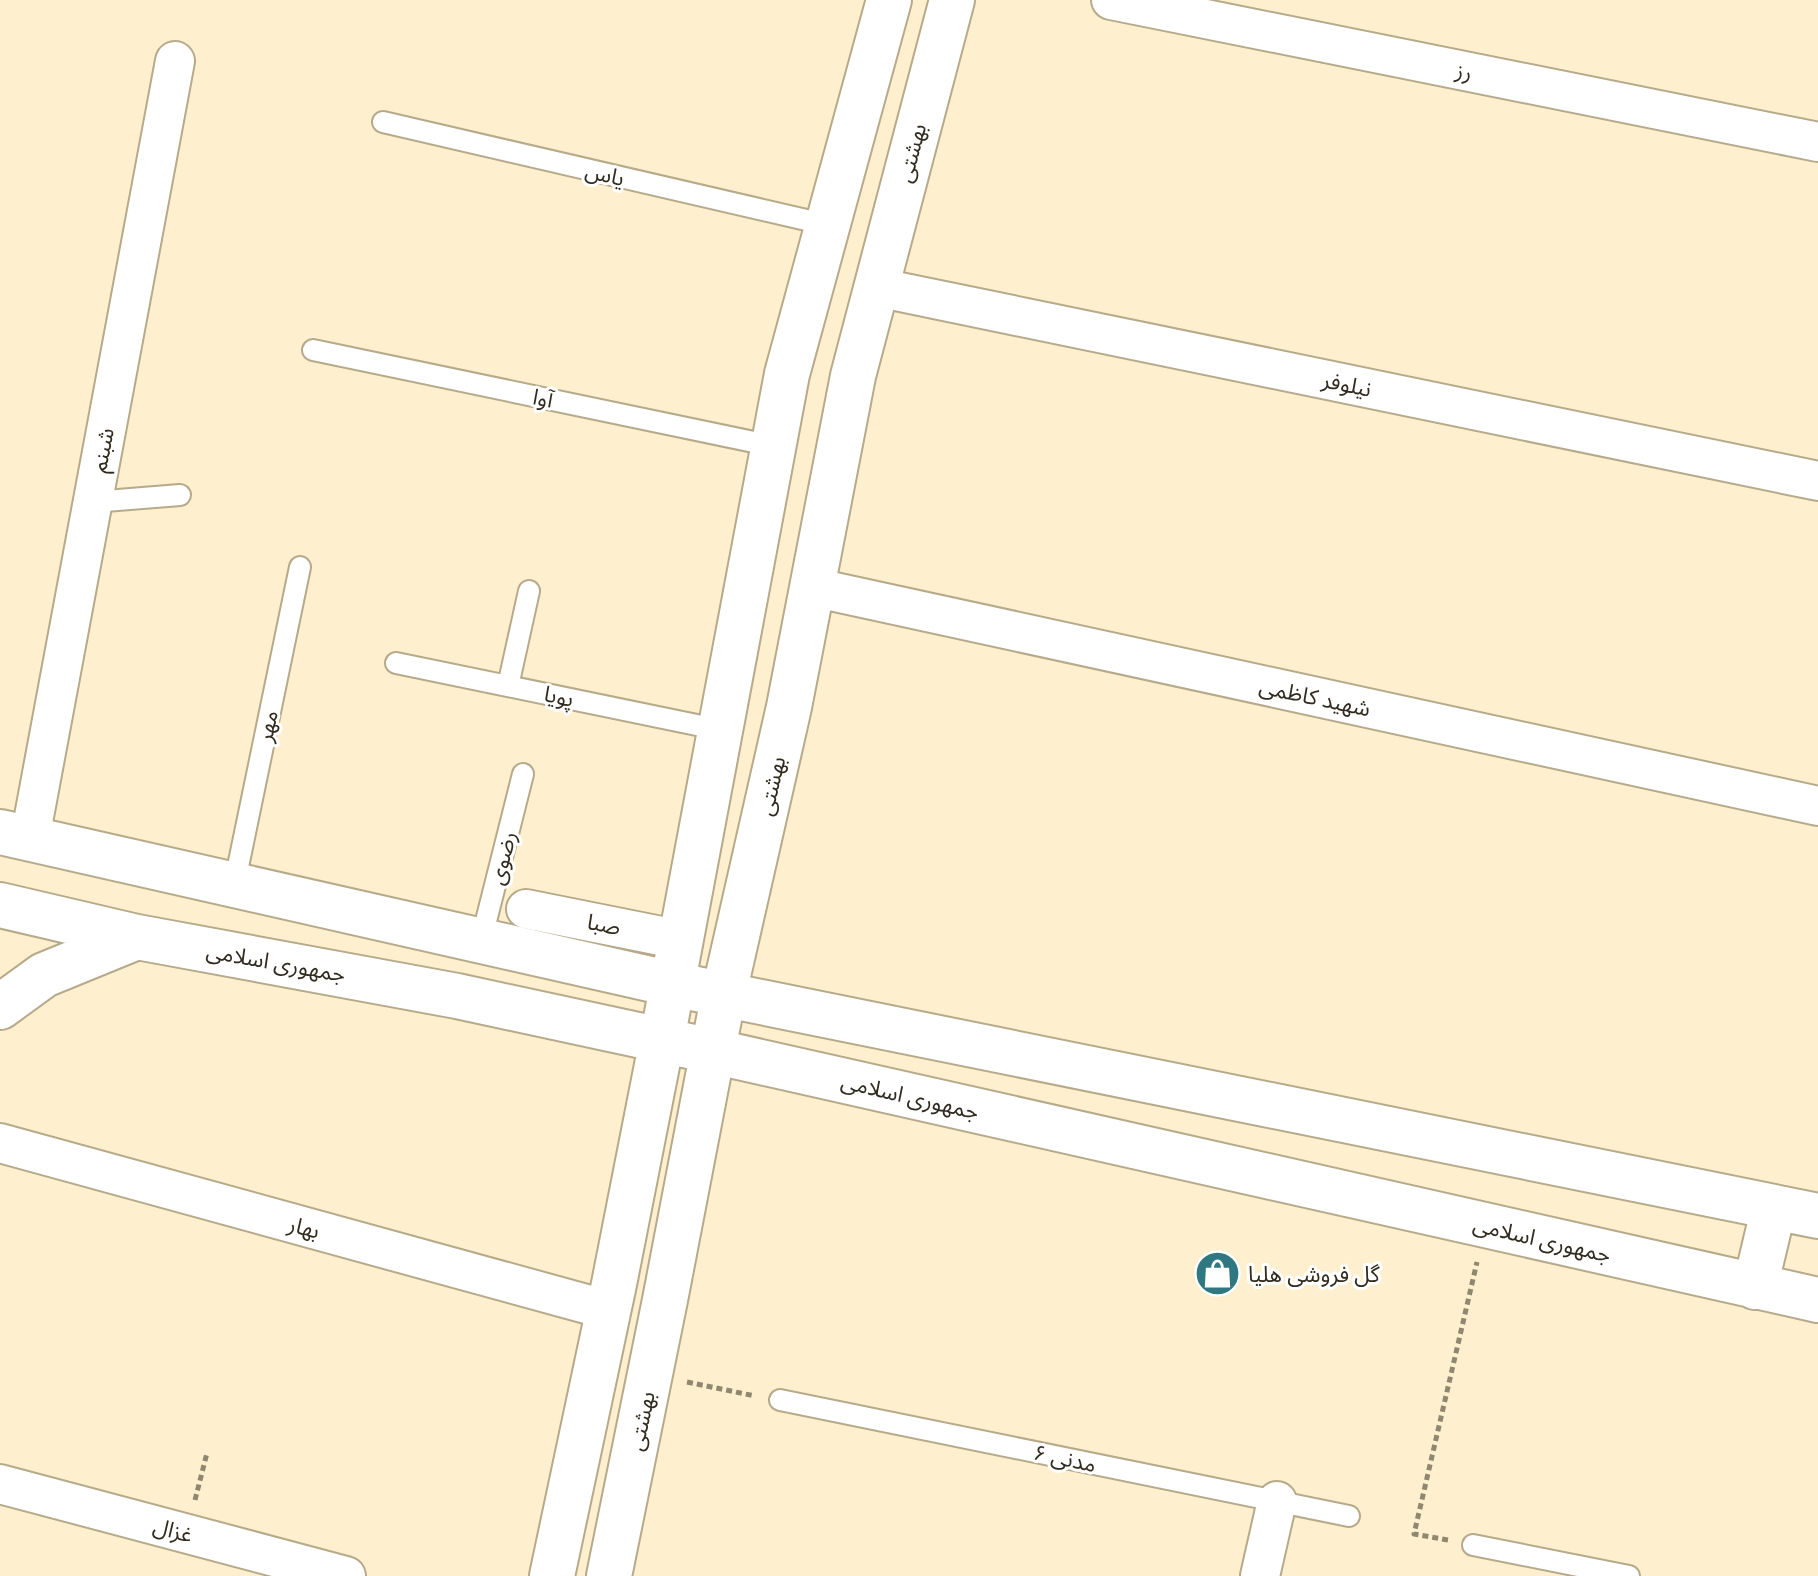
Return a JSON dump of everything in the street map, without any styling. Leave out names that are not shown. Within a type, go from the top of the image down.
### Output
[{"type":"main road","points":[[552,1576],[662,1040],[787,374],[889,0]]},
{"type":"main road","name":"بهشتی","points":[[609,1576],[712,1051],[789,707],[853,376],[952,0]]},
{"type":"main road","points":[[711,783],[722,796],[736,803],[752,805],[768,799]]},
{"type":"main road","points":[[15,835],[672,984],[1818,1216]]},
{"type":"main road","name":"جمهوری اسلامی","points":[[0,905],[137,937],[457,996],[662,1040],[1818,1300]]},
{"type":"main road","points":[[0,1007],[44,975],[137,937]]},
{"type":"main road","points":[[457,996],[473,989],[484,975],[487,958],[481,941]]},
{"type":"main road","points":[[852,1082],[844,1066],[846,1047],[856,1032],[872,1024]]},
{"type":"main road","points":[[1755,1287],[1774,1207]]},
{"type":"main road","points":[[611,1297],[628,1279],[643,1280],[657,1288],[665,1300]]},
{"type":"street","name":"رز","points":[[1111,0],[1818,142]]},
{"type":"street","name":"شبنم","points":[[15,835],[93,502],[175,61]]},
{"type":"street","name":"نیلوفر","points":[[876,287],[1818,481]]},
{"type":"street","name":"شهید کاظمی","points":[[812,587],[1818,806]]},
{"type":"street","name":"صبا","points":[[526,909],[681,940]]},
{"type":"street","name":"بهار","points":[[0,1143],[611,1297]]},
{"type":"street","name":"غزال","points":[[0,1484],[346,1576]]},
{"type":"street","points":[[1260,1576],[1277,1501]]},
{"type":"lane","name":"یاس","points":[[383,122],[828,225]]},
{"type":"lane","name":"آوا","points":[[313,350],[773,446]]},
{"type":"lane","points":[[93,502],[180,495]]},
{"type":"lane","name":"مهر","points":[[234,886],[300,567]]},
{"type":"lane","points":[[508,686],[529,591]]},
{"type":"lane","name":"پویا","points":[[396,663],[721,730]]},
{"type":"lane","name":"رضوی","points":[[481,941],[523,774]]},
{"type":"lane","name":"مدنی ۶","points":[[780,1400],[1349,1516]]},
{"type":"lane","points":[[1473,1545],[1546,1568],[1629,1576]]},
{"type":"path","points":[[1473,1545],[1414,1534],[1486,1226]]},
{"type":"path","points":[[650,1376],[780,1400]]},
{"type":"place","name":"گل فروشی هلیا","points":[[1217,1274]]}]
